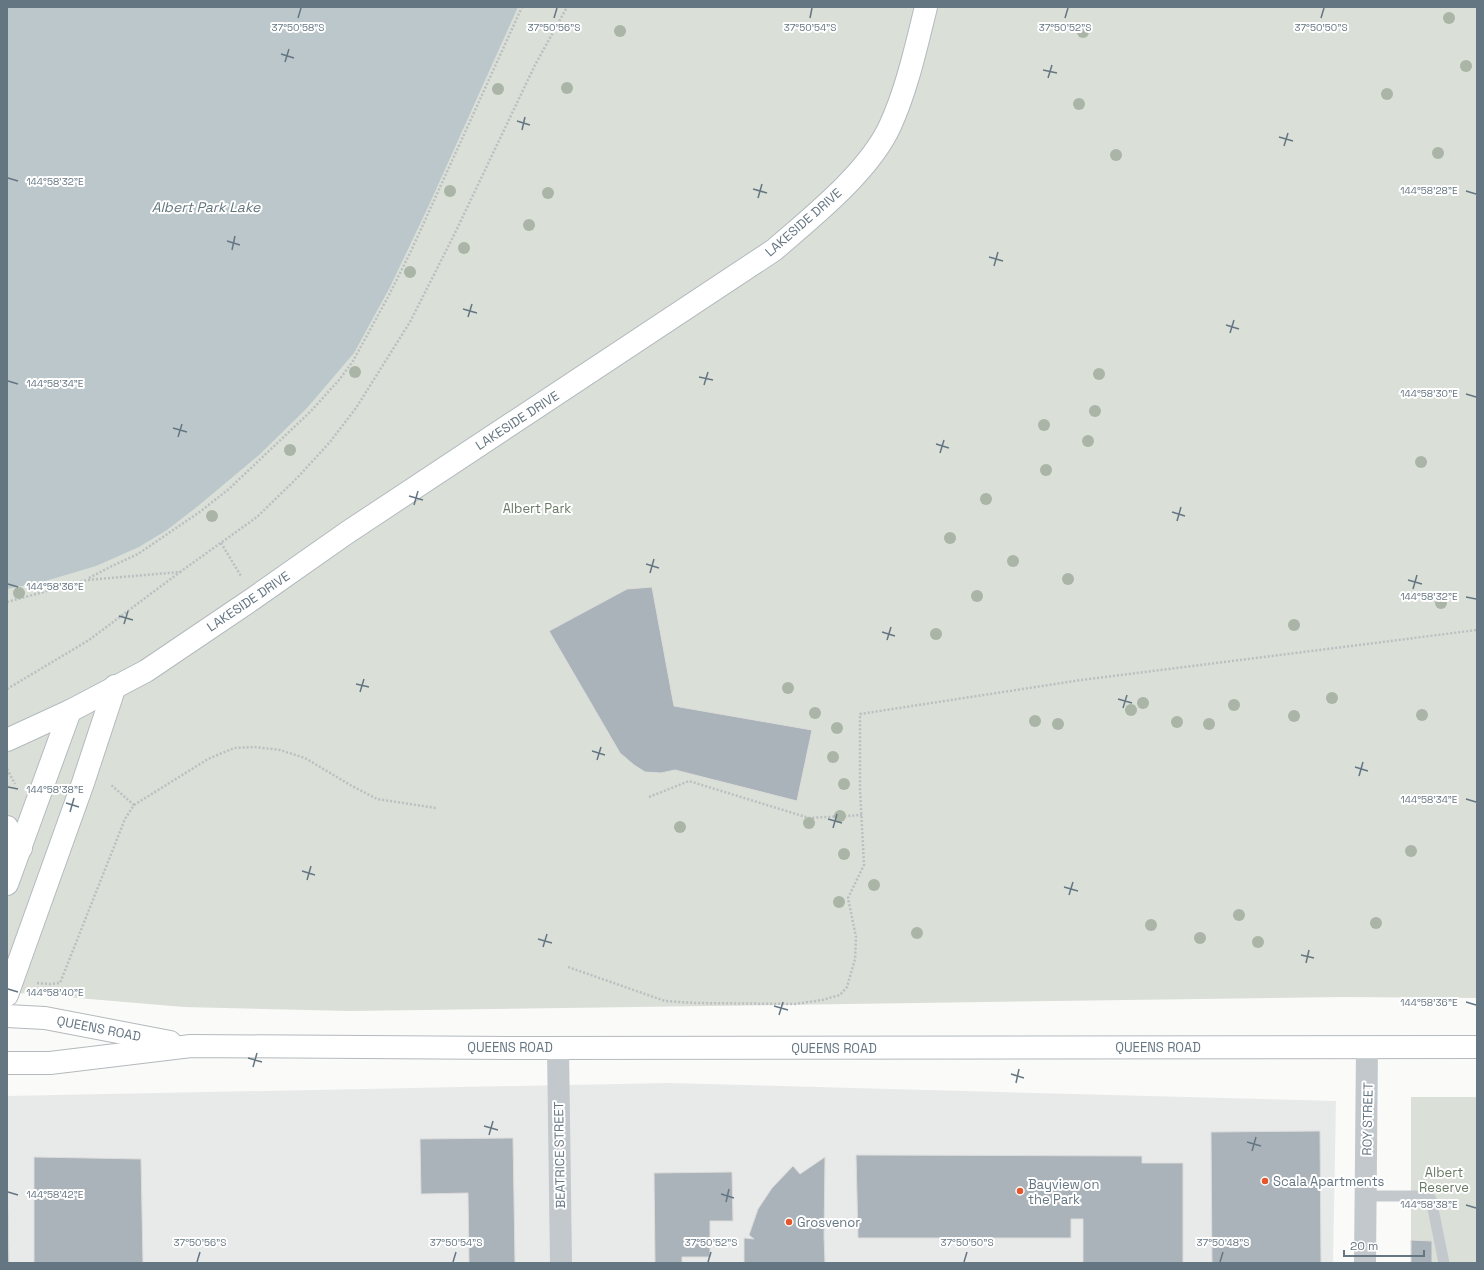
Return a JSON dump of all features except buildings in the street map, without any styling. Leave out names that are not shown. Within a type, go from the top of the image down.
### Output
[{"type":"main road","name":"LAKESIDE DRIVE","points":[[7,740],[70,712],[115,686],[146,671],[348,532],[774,250],[824,207],[873,154],[890,127],[904,88],[926,7]]},
{"type":"main road","points":[[7,995],[83,783],[115,686]]},
{"type":"main road","points":[[7,884],[70,712]]},
{"type":"main road","points":[[7,827],[21,848]]},
{"type":"main road","name":"QUEENS ROAD","points":[[7,1016],[45,1018],[191,1046]]},
{"type":"main road","name":"QUEENS ROAD","points":[[7,1063],[50,1063],[191,1046],[558,1048],[1477,1047]]},
{"type":"street","name":"ROY STREET","points":[[1365,1263],[1367,1047]]},
{"type":"street","name":"BEATRICE STREET","points":[[558,1048],[561,1263]]},
{"type":"lane","points":[[1366,1196],[1424,1196],[1431,1199],[1444,1263]]},
{"type":"path","points":[[87,580],[138,554],[201,511],[230,488],[311,411],[339,380],[353,361],[411,251],[522,7]]},
{"type":"path","points":[[7,689],[89,640],[257,517],[298,477],[330,442],[356,408],[410,322],[455,233],[535,65],[567,7]]},
{"type":"path","points":[[221,542],[254,598]]},
{"type":"path","points":[[7,602],[87,580],[180,572]]},
{"type":"path","points":[[568,967],[665,1000],[695,1003],[795,1004],[822,1000],[840,995],[847,987],[855,959],[856,937],[848,898],[864,865],[860,789],[860,714],[1081,680],[1477,630]]},
{"type":"path","points":[[60,983],[125,819],[134,805],[208,760],[234,748],[255,747],[280,750],[305,758],[352,786],[377,798],[436,808]]},
{"type":"path","points":[[7,769],[15,784]]},
{"type":"path","points":[[649,797],[689,781],[809,818],[862,814]]},
{"type":"path","points":[[110,784],[134,805]]},
{"type":"shaded area","points":[[668,1083],[1336,1101],[1333,1263],[7,1263],[7,1096]]},
{"type":"green space","name":"Albert Park","points":[[7,7],[1477,7],[1477,998],[1343,997],[350,1011],[184,1007],[7,992]]},
{"type":"green space","name":"Albert Reserve","points":[[1411,1097],[1477,1097],[1477,1263],[1411,1263]]},
{"type":"water","name":"Albert Park Lake","points":[[7,7],[518,7],[429,205],[390,287],[354,353],[307,408],[259,455],[198,506],[167,530],[139,547],[96,566],[42,582],[7,589]]},
{"type":"place","name":"Scala Apartments","points":[[1265,1181]]},
{"type":"place","name":"Bayview on the Park","points":[[1020,1191]]},
{"type":"place","name":"Grosvenor","points":[[789,1222]]}]
